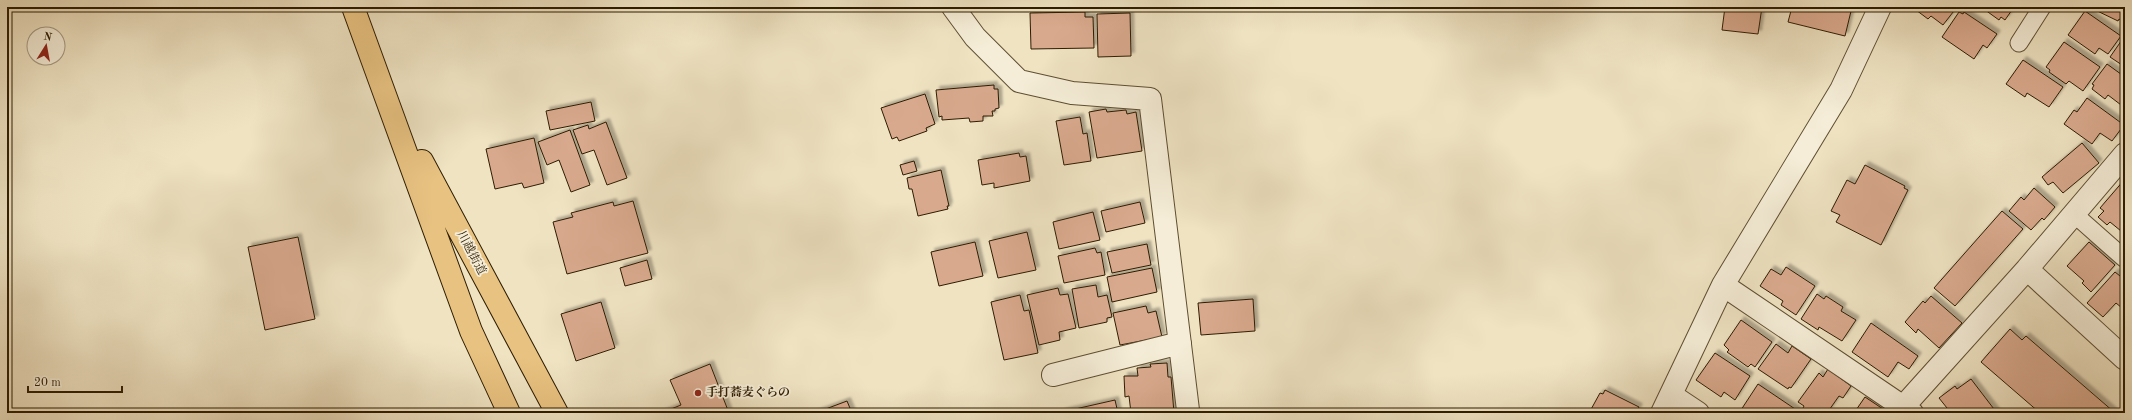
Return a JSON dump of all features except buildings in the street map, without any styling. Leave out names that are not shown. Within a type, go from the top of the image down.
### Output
[{"type":"highway","name":"川越街道","points":[[353,7],[386,93],[471,331],[509,413]]},
{"type":"highway","name":"川越街道","points":[[386,93],[557,413]]},
{"type":"street","points":[[953,7],[976,37],[1019,81],[1072,93],[1150,99],[1188,410]]},
{"type":"street","points":[[1698,413],[1667,404],[1724,284],[1841,90],[1880,7]]},
{"type":"street","points":[[1724,284],[1908,410],[2125,154]]},
{"type":"street","points":[[2027,269],[2125,359]]},
{"type":"street","points":[[1053,375],[1180,343]]},
{"type":"lane","points":[[2019,43],[2042,7]]},
{"type":"lane","points":[[2074,214],[2125,259]]},
{"type":"place","name":"手打蕎麦ぐらの","points":[[698,393]]}]
